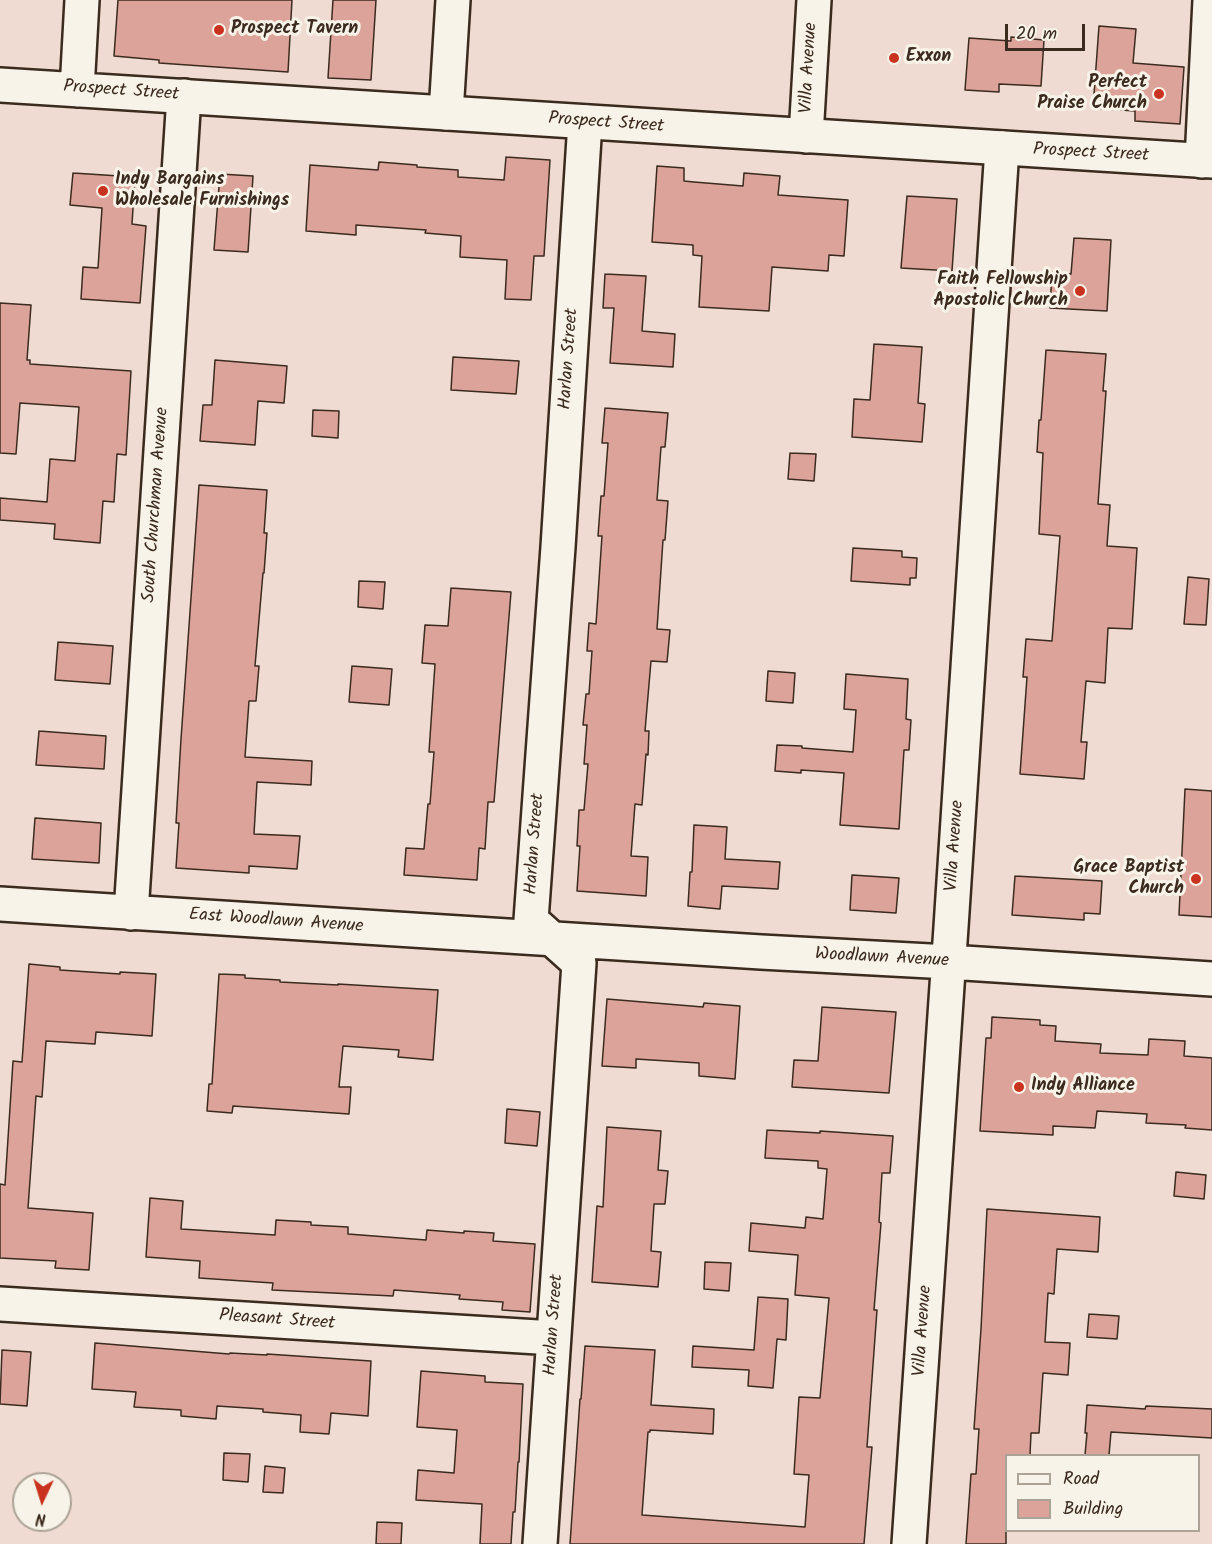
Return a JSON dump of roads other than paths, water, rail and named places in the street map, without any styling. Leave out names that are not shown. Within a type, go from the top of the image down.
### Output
[{"type":"street","points":[[77,90],[82,0]]},
{"type":"street","points":[[446,113],[453,0]]},
{"type":"street","name":"Villa Avenue","points":[[806,136],[814,0]]},
{"type":"street","points":[[1207,161],[1210,0]]},
{"type":"street","name":"Prospect Street","points":[[0,85],[1207,161]]},
{"type":"street","name":"South Churchman Avenue","points":[[131,913],[184,96]]},
{"type":"street","name":"Harlan Street","points":[[540,1544],[579,963],[531,920],[585,122]]},
{"type":"street","name":"Villa Avenue","points":[[909,1544],[1002,148]]},
{"type":"street","name":"East Woodlawn Avenue","points":[[0,904],[551,939]]},
{"type":"street","name":"Woodlawn Avenue","points":[[551,939],[1212,979]]},
{"type":"street","name":"Pleasant Street","points":[[0,1304],[538,1337],[554,1335]]},
{"type":"place","name":"Prospect Tavern","points":[[219,30]]},
{"type":"place","name":"Exxon","points":[[894,58]]},
{"type":"place","name":"Perfect Praise Church","points":[[1159,94]]},
{"type":"place","name":"Indy Bargains Wholesale Furnishings","points":[[103,191]]},
{"type":"place","name":"Faith Fellowship Apostolic Church","points":[[1080,291]]},
{"type":"place","name":"Grace Baptist Church","points":[[1196,879]]},
{"type":"place","name":"Indy Alliance","points":[[1019,1087]]}]
